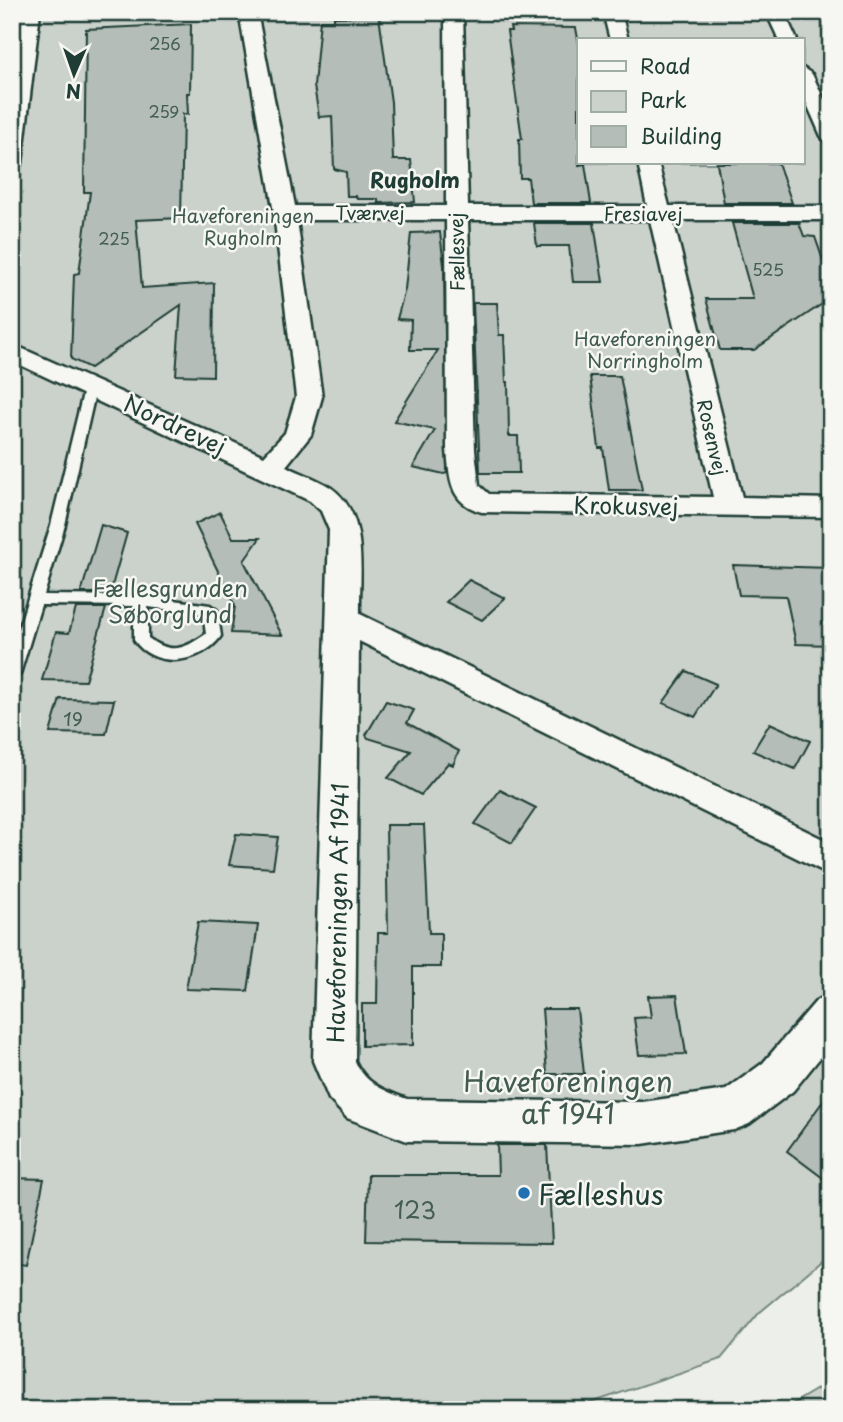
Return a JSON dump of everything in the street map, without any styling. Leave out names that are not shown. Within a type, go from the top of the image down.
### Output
[{"type":"street","points":[[12,163],[31,12]]},
{"type":"street","points":[[248,12],[285,212],[309,397],[298,435],[268,468]]},
{"type":"street","name":"Fællesvej","points":[[454,12],[455,212],[461,450]]},
{"type":"street","points":[[612,12],[618,38]]},
{"type":"street","points":[[775,12],[787,38]]},
{"type":"street","points":[[804,76],[831,136]]},
{"type":"street","name":"Rosenvej","points":[[648,164],[730,507]]},
{"type":"street","name":"Tværvej","points":[[285,212],[455,212]]},
{"type":"street","name":"Fresiavej","points":[[455,212],[831,214]]},
{"type":"street","name":"Nordrevej","points":[[12,351],[268,468],[320,494],[333,506]]},
{"type":"street","name":"Krokusvej","points":[[461,450],[465,488],[482,503],[831,508]]},
{"type":"street","name":"Haveforeningen Af 1941","points":[[333,506],[344,530],[334,1060],[344,1085],[362,1103],[407,1120],[642,1123],[734,1109],[778,1077],[831,1013]]},
{"type":"street","points":[[344,620],[831,860]]},
{"type":"lane","points":[[12,674],[58,524],[91,385]]},
{"type":"lane","points":[[35,600],[141,602],[179,603],[210,610],[214,636],[189,654],[157,652],[141,640],[141,602]]},
{"type":"green space","points":[[12,12],[831,12],[831,1253],[759,1313],[721,1359],[570,1410],[12,1410]]},
{"type":"green space","points":[[831,1381],[831,1410],[782,1410]]},
{"type":"building","points":[[379,16],[391,102],[393,160],[411,160],[415,202],[378,203],[378,199],[347,196],[346,172],[334,169],[332,116],[319,117],[314,86],[320,20]]},
{"type":"building","points":[[191,24],[190,93],[187,93],[188,114],[183,114],[181,218],[136,220],[142,288],[214,283],[213,376],[176,375],[181,305],[90,368],[71,359],[74,274],[79,273],[90,192],[84,192],[86,29]]},
{"type":"building","points":[[510,27],[576,28],[577,164],[585,164],[591,203],[531,203],[528,178],[520,178],[519,139],[522,139],[507,31],[511,31]]},
{"type":"building","points":[[717,164],[778,164],[792,203],[724,203]]},
{"type":"building","points":[[534,223],[594,223],[603,282],[573,282],[569,246],[537,246]]},
{"type":"building","points":[[732,223],[799,223],[804,236],[815,237],[831,283],[831,298],[754,350],[720,350],[706,299],[753,299]]},
{"type":"building","points":[[440,232],[444,266],[447,473],[444,474],[413,467],[435,430],[394,421],[438,350],[410,350],[411,320],[397,319],[405,289],[411,233]]},
{"type":"building","points":[[473,303],[497,303],[499,335],[504,335],[509,436],[518,436],[519,473],[480,473]]},
{"type":"building","points":[[590,376],[620,376],[642,490],[609,490],[603,448],[599,448]]},
{"type":"building","points":[[220,512],[233,538],[260,538],[244,561],[282,635],[231,633],[235,606],[195,524]]},
{"type":"building","points":[[101,525],[127,533],[110,593],[81,593]]},
{"type":"building","points":[[733,565],[831,568],[831,645],[796,644],[786,596],[739,595]]},
{"type":"building","points":[[469,580],[505,598],[482,620],[446,602]]},
{"type":"building","points":[[76,608],[106,608],[85,681],[42,680],[56,632],[69,633]]},
{"type":"building","points":[[686,671],[716,684],[695,717],[663,703]]},
{"type":"building","points":[[60,699],[114,700],[106,734],[50,733]]},
{"type":"building","points":[[386,701],[414,710],[407,723],[459,751],[453,765],[448,763],[421,795],[388,778],[411,751],[368,738],[366,735]]},
{"type":"building","points":[[770,723],[810,741],[795,769],[753,751]]},
{"type":"building","points":[[500,790],[536,808],[512,843],[475,824]]},
{"type":"building","points":[[386,825],[424,825],[429,933],[441,933],[441,967],[413,967],[413,1045],[362,1046],[362,1004],[377,1004],[378,933],[388,933]]},
{"type":"building","points":[[236,834],[278,837],[273,868],[229,865]]},
{"type":"building","points":[[198,922],[258,925],[248,991],[186,989]]},
{"type":"building","points":[[677,995],[686,1054],[639,1055],[634,1018],[651,1017],[648,996]]},
{"type":"building","points":[[542,1009],[577,1009],[584,1074],[547,1074]]},
{"type":"building","points":[[831,1090],[831,1184],[787,1151]]},
{"type":"building","points":[[497,1145],[547,1145],[552,1243],[366,1241],[368,1175],[498,1175]]},
{"type":"building","points":[[12,1178],[44,1179],[26,1265],[12,1263]]},
{"type":"place","name":"Fælleshus","points":[[524,1193]]},
{"type":"district","name":"Rugholm","points":[[415,179]]},
{"type":"park label","name":"Haveforeningen Rugholm","points":[[243,226]]},
{"type":"park label","name":"Haveforeningen Norringholm","points":[[645,349]]},
{"type":"park label","name":"Fællesgrunden Søborglund","points":[[170,600]]},
{"type":"park label","name":"Haveforeningen af 1941","points":[[568,1096]]}]
